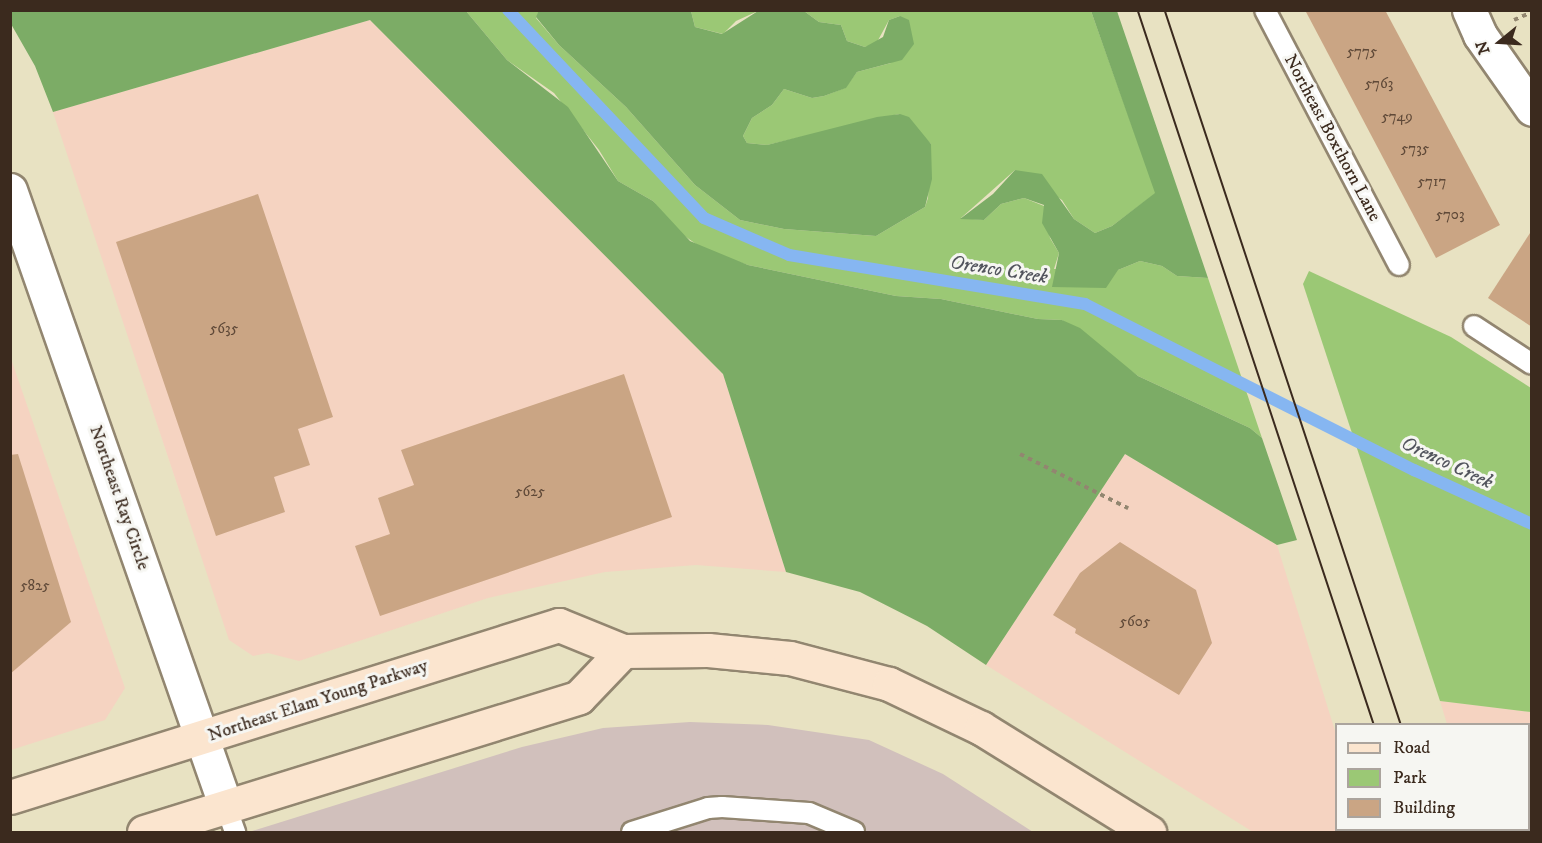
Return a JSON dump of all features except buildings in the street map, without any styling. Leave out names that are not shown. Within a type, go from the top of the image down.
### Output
[{"type":"street","points":[[1469,10],[1480,35],[1532,110]]},
{"type":"street","name":"Northeast Ray Circle","points":[[10,190],[230,820]]},
{"type":"street","name":"Northeast Elam Young Parkway","points":[[10,797],[559,625],[623,651],[697,650],[790,658],[889,684],[981,728],[1149,832]]},
{"type":"street","points":[[144,832],[230,820],[579,697],[623,651]]},
{"type":"lane","name":"Northeast Boxthorn Lane","points":[[1265,10],[1399,265]]},
{"type":"lane","points":[[1474,326],[1532,364]]},
{"type":"lane","points":[[632,832],[708,808],[722,807],[809,813],[854,832]]},
{"type":"path","points":[[1020,454],[1128,508]]},
{"type":"shaded area","points":[[370,20],[723,374],[786,572],[696,565],[605,572],[488,598],[299,661],[268,653],[253,656],[229,640],[53,112]]},
{"type":"shaded area","points":[[10,356],[125,688],[105,720],[11,750]]},
{"type":"shaded area","points":[[1125,454],[1277,545],[1335,731],[1335,831],[1367,832],[1253,832],[986,665]]},
{"type":"shaded area","points":[[1440,701],[1531,712],[1531,832],[1506,831],[1530,831],[1530,723],[1447,723]]},
{"type":"shaded area","points":[[690,722],[768,725],[869,740],[943,774],[1033,832],[249,832],[522,747],[603,728]]},
{"type":"green space","points":[[539,10],[691,11],[695,27],[722,34],[758,11],[804,11],[819,22],[841,25],[847,41],[865,47],[883,37],[889,20],[900,16],[909,20],[914,44],[902,60],[857,72],[846,88],[824,96],[812,98],[784,89],[772,105],[752,118],[743,136],[747,143],[767,145],[877,117],[900,114],[909,117],[931,144],[932,179],[925,207],[876,236],[784,229],[740,220],[695,185],[626,107],[559,45],[536,17]]},
{"type":"green space","points":[[10,11],[466,11],[507,60],[568,107],[618,181],[653,201],[690,241],[748,265],[896,296],[941,299],[1038,319],[1062,320],[1080,328],[1138,376],[1250,428],[1262,438],[1297,540],[1277,545],[1125,454],[986,665],[927,626],[860,592],[786,572],[723,374],[370,20],[53,112],[35,66],[11,24]]},
{"type":"green space","points":[[466,11],[539,11],[536,18],[559,45],[626,107],[695,185],[740,220],[784,229],[876,236],[925,207],[928,198],[931,144],[899,114],[767,145],[747,143],[743,136],[752,118],[772,105],[784,89],[812,98],[824,96],[845,88],[857,72],[891,63],[900,16],[889,20],[876,44],[865,47],[847,41],[841,25],[819,22],[804,11],[1091,11],[1156,193],[1112,226],[1095,233],[1074,219],[1062,200],[1015,170],[961,218],[984,220],[1001,204],[1024,198],[1044,206],[1050,238],[1059,253],[1054,269],[1118,270],[1140,261],[1162,266],[1177,276],[1208,278],[1262,438],[1250,428],[1138,376],[1062,320],[1038,319],[941,299],[896,296],[748,265],[706,251],[676,230],[653,201],[618,181],[599,150],[554,93],[507,60]]},
{"type":"green space","points":[[691,11],[758,11],[736,21],[723,34],[695,27]]},
{"type":"green space","points":[[1091,11],[1117,11],[1208,278],[1177,276],[1162,266],[1140,261],[1118,270],[1106,288],[1052,287],[1059,253],[1042,223],[1044,205],[1024,198],[1001,204],[984,220],[960,219],[993,194],[1015,170],[1042,174],[1074,219],[1095,233],[1112,226],[1155,193]]},
{"type":"green space","points":[[1309,271],[1451,337],[1531,388],[1531,712],[1440,701],[1303,284]]},
{"type":"waterway","name":"Orenco Creek","points":[[508,10],[704,218],[789,255],[1085,304],[1414,470],[1532,524]]},
{"type":"tram line","points":[[1138,10],[1374,723]]},
{"type":"tram line","points":[[1165,10],[1401,723]]}]
